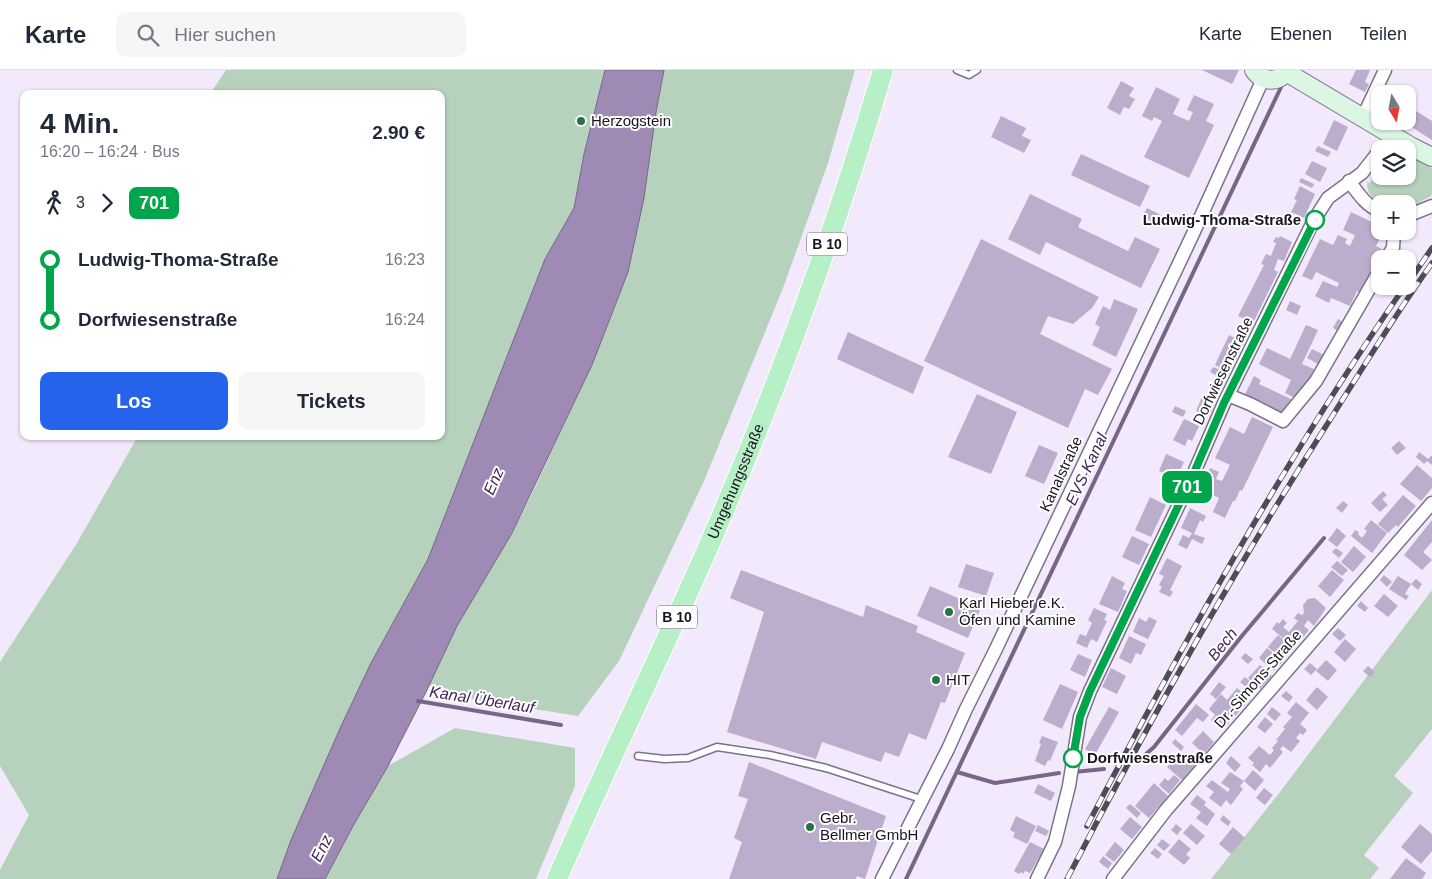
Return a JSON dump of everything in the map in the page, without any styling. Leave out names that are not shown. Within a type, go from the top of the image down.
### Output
[{"type":"main road","name":"Umgehungsstraße","points":[[557,879],[682,605],[750,448],[828,242],[861,145],[883,70]]},
{"type":"main road","points":[[1259,74],[1276,80],[1287,71],[1390,134],[1432,157]]},
{"type":"street","points":[[1363,117],[1385,70]]},
{"type":"street","name":"Kanalstraße","points":[[882,879],[948,749],[1192,236],[1259,74]]},
{"type":"street","name":"Dorfwiesenstraße","points":[[1386,140],[1390,134]]},
{"type":"street","name":"Dorfwiesenstraße","points":[[1037,879],[1055,842],[1068,786],[1080,717],[1090,691],[1193,475],[1228,395],[1314,220],[1328,198],[1362,173],[1371,161]]},
{"type":"street","points":[[1349,182],[1359,196],[1371,206]]},
{"type":"street","points":[[1416,212],[1432,206]]},
{"type":"street","points":[[1228,395],[1283,421],[1316,380],[1371,285]]},
{"type":"street","name":"Dr.-Simons-Straße","points":[[1113,879],[1166,810],[1432,503]]},
{"type":"lane","points":[[957,70],[969,75],[977,70]]},
{"type":"lane","points":[[638,756],[664,759],[688,758],[717,747],[761,753],[826,768],[922,799]]},
{"type":"green space","points":[[226,70],[605,70],[584,154],[574,208],[545,259],[428,559],[371,663],[291,840],[277,879],[0,879],[0,870],[29,815],[0,766],[0,662],[77,543],[136,440],[445,440],[445,90],[213,90]]},
{"type":"green space","points":[[664,70],[855,70],[828,163],[783,288],[704,481],[619,661],[578,716],[460,697],[429,685],[457,626],[512,533],[531,496],[592,365],[628,272],[644,198]]},
{"type":"green space","points":[[1416,160],[1432,168],[1432,194],[1416,204],[1416,195],[1371,195],[1367,182],[1370,183],[1371,181],[1371,185],[1416,185]]},
{"type":"green space","points":[[1432,590],[1432,729],[1394,776],[1413,793],[1364,855],[1379,868],[1370,879],[1211,879],[1280,792]]},
{"type":"green space","points":[[455,728],[575,748],[575,786],[536,879],[325,879],[388,766]]},
{"type":"water","name":"Enz","points":[[605,70],[664,70],[644,198],[628,272],[592,365],[512,533],[457,626],[388,766],[325,879],[277,879],[291,840],[342,724],[371,663],[428,559],[545,259],[574,208],[584,154]]},
{"type":"building","points":[[1202,70],[1239,70],[1232,84]]},
{"type":"building","points":[[1356,70],[1370,70],[1365,82],[1369,84],[1365,92],[1349,84]]},
{"type":"building","points":[[1121,81],[1134,88],[1129,96],[1135,99],[1129,109],[1124,107],[1120,115],[1107,108]]},
{"type":"building","points":[[1156,87],[1180,99],[1173,114],[1189,121],[1193,112],[1187,110],[1194,95],[1214,104],[1206,121],[1214,125],[1189,178],[1144,157],[1162,121],[1154,117],[1152,121],[1142,116]]},
{"type":"building","points":[[1416,111],[1432,121],[1432,140],[1416,130]]},
{"type":"building","points":[[1001,116],[1026,128],[1022,136],[1031,140],[1024,153],[991,137]]},
{"type":"building","points":[[1334,120],[1348,127],[1337,151],[1323,144]]},
{"type":"building","points":[[1318,146],[1331,152],[1328,157],[1315,151]]},
{"type":"building","points":[[1081,154],[1150,186],[1140,207],[1071,175]]},
{"type":"building","points":[[1312,161],[1327,168],[1320,182],[1305,174]]},
{"type":"building","points":[[1301,178],[1314,184],[1312,188],[1299,182]]},
{"type":"building","points":[[1300,186],[1315,194],[1304,218],[1291,212],[1297,200],[1294,199]]},
{"type":"building","points":[[1030,194],[1082,219],[1078,227],[1128,251],[1135,237],[1160,249],[1141,288],[1046,242],[1040,255],[1008,239]]},
{"type":"building","points":[[1147,208],[1165,217],[1161,226],[1142,217]]},
{"type":"building","points":[[1351,212],[1371,222],[1371,240],[1379,240],[1376,246],[1382,249],[1371,250],[1371,272],[1361,293],[1357,291],[1350,306],[1331,298],[1329,303],[1315,296],[1323,281],[1337,287],[1339,283],[1316,272],[1312,280],[1302,276],[1320,239],[1333,245],[1338,235],[1347,239],[1345,243],[1350,246],[1355,235],[1343,230]]},
{"type":"building","points":[[1280,236],[1292,242],[1284,261],[1278,259],[1274,270],[1278,272],[1253,323],[1238,316],[1264,265],[1261,264],[1266,254],[1271,256],[1276,243],[1273,242],[1276,237],[1279,238]]},
{"type":"building","points":[[981,239],[1099,297],[1092,308],[1073,324],[1048,316],[1040,334],[1112,369],[1098,395],[1085,389],[1068,428],[924,361]]},
{"type":"building","points":[[1114,299],[1138,309],[1116,357],[1092,345],[1100,327],[1095,324],[1103,306],[1110,310]]},
{"type":"building","points":[[1290,301],[1301,306],[1297,315],[1286,310]]},
{"type":"building","points":[[1338,319],[1343,322],[1338,331],[1333,328]]},
{"type":"building","points":[[1240,323],[1251,328],[1247,335],[1237,330]]},
{"type":"building","points":[[1306,325],[1318,330],[1302,364],[1314,369],[1299,400],[1285,393],[1291,380],[1259,364],[1267,348],[1290,359]]},
{"type":"building","points":[[848,332],[924,367],[913,394],[837,359]]},
{"type":"building","points":[[1229,335],[1244,343],[1230,372],[1215,365]]},
{"type":"building","points":[[1312,349],[1324,355],[1320,365],[1307,358]]},
{"type":"building","points":[[1213,367],[1223,371],[1220,377],[1210,372]]},
{"type":"building","points":[[1254,376],[1261,380],[1259,384],[1291,399],[1284,414],[1244,396]]},
{"type":"building","points":[[977,394],[1017,412],[991,474],[948,457]]},
{"type":"building","points":[[1202,397],[1215,403],[1209,416],[1196,411]]},
{"type":"building","points":[[1175,406],[1186,411],[1183,417],[1172,412]]},
{"type":"building","points":[[1252,417],[1273,427],[1242,491],[1240,490],[1235,501],[1233,501],[1225,518],[1213,512],[1219,498],[1200,489],[1210,468],[1219,472],[1216,479],[1222,481],[1230,465],[1215,458],[1230,427],[1244,434]]},
{"type":"building","points":[[1184,419],[1199,426],[1192,441],[1188,439],[1185,446],[1173,440]]},
{"type":"building","points":[[1399,441],[1406,448],[1397,455],[1391,448]]},
{"type":"building","points":[[1039,445],[1058,453],[1044,484],[1025,476]]},
{"type":"building","points":[[1419,452],[1428,459],[1432,455],[1432,465],[1427,461],[1424,464],[1416,457]]},
{"type":"building","points":[[1166,454],[1184,462],[1176,479],[1159,471]]},
{"type":"building","points":[[1417,465],[1432,478],[1432,488],[1421,501],[1400,484]]},
{"type":"building","points":[[1383,491],[1387,495],[1382,499],[1388,505],[1380,512],[1371,503]]},
{"type":"building","points":[[1403,495],[1416,506],[1398,527],[1396,525],[1388,533],[1378,524]]},
{"type":"building","points":[[1150,497],[1166,505],[1151,537],[1135,530]]},
{"type":"building","points":[[1343,501],[1348,505],[1342,513],[1336,508]]},
{"type":"building","points":[[1190,508],[1206,516],[1203,522],[1200,520],[1194,534],[1205,538],[1202,544],[1192,539],[1187,549],[1178,545],[1183,535],[1189,538],[1192,533],[1181,528]]},
{"type":"building","points":[[1371,520],[1387,533],[1372,553],[1351,536],[1355,530],[1359,532],[1358,534],[1362,538],[1367,531],[1364,529]]},
{"type":"building","points":[[1432,520],[1432,542],[1423,552],[1432,560],[1422,570],[1404,555]]},
{"type":"building","points":[[1337,528],[1346,536],[1337,547],[1328,540]]},
{"type":"building","points":[[1132,536],[1149,544],[1139,565],[1122,557]]},
{"type":"building","points":[[1354,546],[1366,557],[1353,572],[1341,562]]},
{"type":"building","points":[[1336,548],[1343,553],[1339,558],[1332,552]]},
{"type":"building","points":[[1167,558],[1182,566],[1170,590],[1173,592],[1170,597],[1159,592],[1162,587],[1159,585],[1164,576],[1159,574]]},
{"type":"building","points":[[1337,561],[1348,570],[1342,576],[1331,567]]},
{"type":"building","points":[[966,564],[994,573],[986,596],[958,587]]},
{"type":"building","points":[[741,570],[863,617],[866,605],[918,626],[916,632],[965,653],[945,703],[941,702],[926,740],[909,733],[899,757],[885,752],[881,762],[822,742],[816,759],[727,732],[764,612],[730,598]]},
{"type":"building","points":[[1332,570],[1344,580],[1330,597],[1318,586]]},
{"type":"building","points":[[1384,575],[1392,582],[1387,587],[1380,580]]},
{"type":"building","points":[[1112,576],[1125,583],[1122,589],[1127,591],[1118,612],[1099,604]]},
{"type":"building","points":[[1398,576],[1411,584],[1405,594],[1409,596],[1406,600],[1389,589]]},
{"type":"building","points":[[1416,579],[1422,584],[1418,590],[1411,584]]},
{"type":"building","name":"Karl Hieber e.K. Öfen und Kamine","points":[[930,586],[981,608],[968,638],[917,616]]},
{"type":"building","points":[[1384,594],[1398,606],[1388,617],[1374,606]]},
{"type":"building","points":[[1315,598],[1326,608],[1314,626],[1308,620],[1304,626],[1309,630],[1300,641],[1295,637],[1290,644],[1272,629],[1277,622],[1279,624],[1283,619],[1287,623],[1283,627],[1289,632],[1298,621],[1294,618],[1298,613],[1302,615],[1304,613],[1303,605],[1308,599]]},
{"type":"building","points":[[1361,601],[1368,608],[1365,612],[1357,606]]},
{"type":"building","points":[[1094,608],[1107,614],[1104,620],[1107,621],[1097,642],[1091,639],[1087,648],[1076,643],[1080,634],[1086,636],[1092,623],[1088,620]]},
{"type":"building","points":[[1149,617],[1157,621],[1148,639],[1133,632],[1139,618],[1146,622]]},
{"type":"building","points":[[1338,628],[1346,635],[1340,641],[1332,634]]},
{"type":"building","points":[[1278,635],[1293,648],[1283,660],[1268,647]]},
{"type":"building","points":[[1129,636],[1146,644],[1141,655],[1136,653],[1131,664],[1119,658]]},
{"type":"building","points":[[1345,639],[1356,649],[1345,662],[1334,652]]},
{"type":"building","points":[[1267,648],[1283,661],[1274,671],[1259,658]]},
{"type":"building","points":[[1245,653],[1253,659],[1248,664],[1241,658]]},
{"type":"building","points":[[1078,654],[1092,660],[1085,677],[1070,670]]},
{"type":"building","points":[[1326,660],[1337,670],[1328,681],[1316,671]]},
{"type":"building","points":[[1310,663],[1317,669],[1311,675],[1304,669]]},
{"type":"building","points":[[1260,665],[1272,676],[1260,689],[1248,678]]},
{"type":"building","points":[[1368,666],[1375,672],[1370,677],[1363,671]]},
{"type":"building","points":[[1111,668],[1126,676],[1117,694],[1102,687]]},
{"type":"building","points":[[1245,677],[1254,685],[1250,690],[1240,682]]},
{"type":"building","points":[[1219,682],[1226,687],[1216,699],[1210,694]]},
{"type":"building","points":[[1060,684],[1078,692],[1062,729],[1043,720]]},
{"type":"building","points":[[1317,687],[1328,697],[1317,710],[1306,700]]},
{"type":"building","points":[[1237,688],[1250,699],[1223,730],[1211,720],[1215,715],[1209,709],[1221,694],[1227,700]]},
{"type":"building","points":[[1286,691],[1293,697],[1289,702],[1281,696]]},
{"type":"building","points":[[1296,702],[1309,713],[1300,724],[1307,730],[1303,735],[1300,733],[1296,738],[1300,741],[1291,752],[1283,746],[1280,749],[1283,752],[1270,768],[1266,764],[1260,772],[1252,765],[1254,763],[1248,758],[1259,746],[1270,755],[1274,750],[1272,748],[1278,741],[1276,740],[1285,729],[1283,727],[1292,717],[1287,713]]},
{"type":"building","points":[[1196,704],[1209,715],[1203,722],[1197,718],[1182,736],[1175,730]]},
{"type":"building","points":[[1109,707],[1119,712],[1095,755],[1085,749]]},
{"type":"building","points":[[1272,707],[1281,714],[1275,721],[1267,714]]},
{"type":"building","points":[[1265,717],[1273,724],[1265,733],[1257,727]]},
{"type":"building","points":[[1203,731],[1214,742],[1204,754],[1192,743]]},
{"type":"building","points":[[1042,736],[1058,742],[1050,761],[1048,760],[1045,766],[1035,761]]},
{"type":"building","points":[[1175,739],[1184,747],[1181,751],[1172,743]]},
{"type":"building","points":[[1180,752],[1195,765],[1182,780],[1167,767]]},
{"type":"building","points":[[1231,756],[1241,765],[1235,772],[1226,763]]},
{"type":"building","name":"Gebr. Bellmer GmbH","points":[[749,762],[886,816],[865,879],[857,876],[856,879],[729,879],[742,842],[734,838],[748,799],[738,796]]},
{"type":"building","points":[[1253,770],[1264,780],[1255,791],[1244,781]]},
{"type":"building","points":[[1230,772],[1244,781],[1240,786],[1243,789],[1231,805],[1226,800],[1221,807],[1209,798],[1214,792],[1206,786],[1212,780],[1228,792],[1230,789],[1221,783]]},
{"type":"building","points":[[1174,775],[1180,780],[1169,794],[1159,785],[1165,778],[1168,781]]},
{"type":"building","points":[[1154,783],[1168,796],[1149,818],[1135,806]]},
{"type":"building","points":[[1038,784],[1055,793],[1051,801],[1034,793]]},
{"type":"building","points":[[1264,788],[1273,795],[1265,805],[1256,798]]},
{"type":"building","points":[[1197,795],[1206,802],[1204,805],[1215,814],[1207,826],[1196,818],[1201,812],[1190,804]]},
{"type":"building","points":[[1130,804],[1141,813],[1137,818],[1126,808]]},
{"type":"building","points":[[1223,815],[1231,822],[1228,826],[1220,820]]},
{"type":"building","points":[[1016,816],[1036,826],[1027,844],[1013,837],[1015,833],[1010,830]]},
{"type":"building","points":[[1130,817],[1142,827],[1132,839],[1120,829]]},
{"type":"building","points":[[1176,824],[1182,829],[1177,835],[1171,830]]},
{"type":"building","points":[[1191,824],[1205,836],[1197,845],[1183,833]]},
{"type":"building","points":[[1420,824],[1432,834],[1432,851],[1421,864],[1401,847]]},
{"type":"building","points":[[1038,825],[1049,831],[1046,836],[1035,831]]},
{"type":"building","points":[[1233,827],[1245,838],[1231,854],[1219,844]]},
{"type":"building","points":[[1162,839],[1170,845],[1164,851],[1157,845]]},
{"type":"building","points":[[1179,839],[1191,849],[1186,854],[1190,858],[1184,865],[1168,852]]},
{"type":"building","points":[[1030,842],[1044,849],[1030,873],[1025,871],[1023,874],[1021,872],[1019,874],[1014,871]]},
{"type":"building","points":[[1115,842],[1124,850],[1114,862],[1105,855]]},
{"type":"building","points":[[1155,848],[1162,854],[1158,859],[1150,853]]},
{"type":"building","points":[[1103,856],[1112,863],[1108,869],[1099,862]]},
{"type":"building","points":[[1406,858],[1426,873],[1422,879],[1390,879]]},
{"type":"waterway","name":"EVS Kanal","points":[[906,879],[1283,83]]},
{"type":"waterway","name":"Bech","points":[[1137,762],[1154,747],[1241,637],[1324,538]]},
{"type":"waterway","name":"Kanal Überlauf","points":[[418,701],[561,725]]},
{"type":"waterway","name":"Bech","points":[[1074,772],[1104,769]]},
{"type":"waterway","name":"Bech","points":[[957,772],[995,783],[1059,773]]},
{"type":"railway","points":[[1416,271],[1432,248]]},
{"type":"railway","points":[[1067,879],[1162,702],[1228,586],[1369,357],[1432,263]]},
{"type":"railway","points":[[1087,826],[1161,688],[1238,551],[1319,417],[1399,295]]},
{"type":"bus line","name":"701","points":[[1073,758],[1080,717],[1090,691],[1193,475],[1224,403],[1315,220]]},
{"type":"place","name":"Herzogstein","points":[[581,121]]},
{"type":"place","name":"Ludwig-Thoma-Straße","points":[[1315,220]]},
{"type":"place","name":"Karl Hieber e.K. Öfen und Kamine","points":[[949,612]]},
{"type":"place","name":"HIT","points":[[936,680]]},
{"type":"place","name":"Dorfwiesenstraße","points":[[1073,758]]},
{"type":"place","name":"Gebr. Bellmer GmbH","points":[[810,827]]}]
